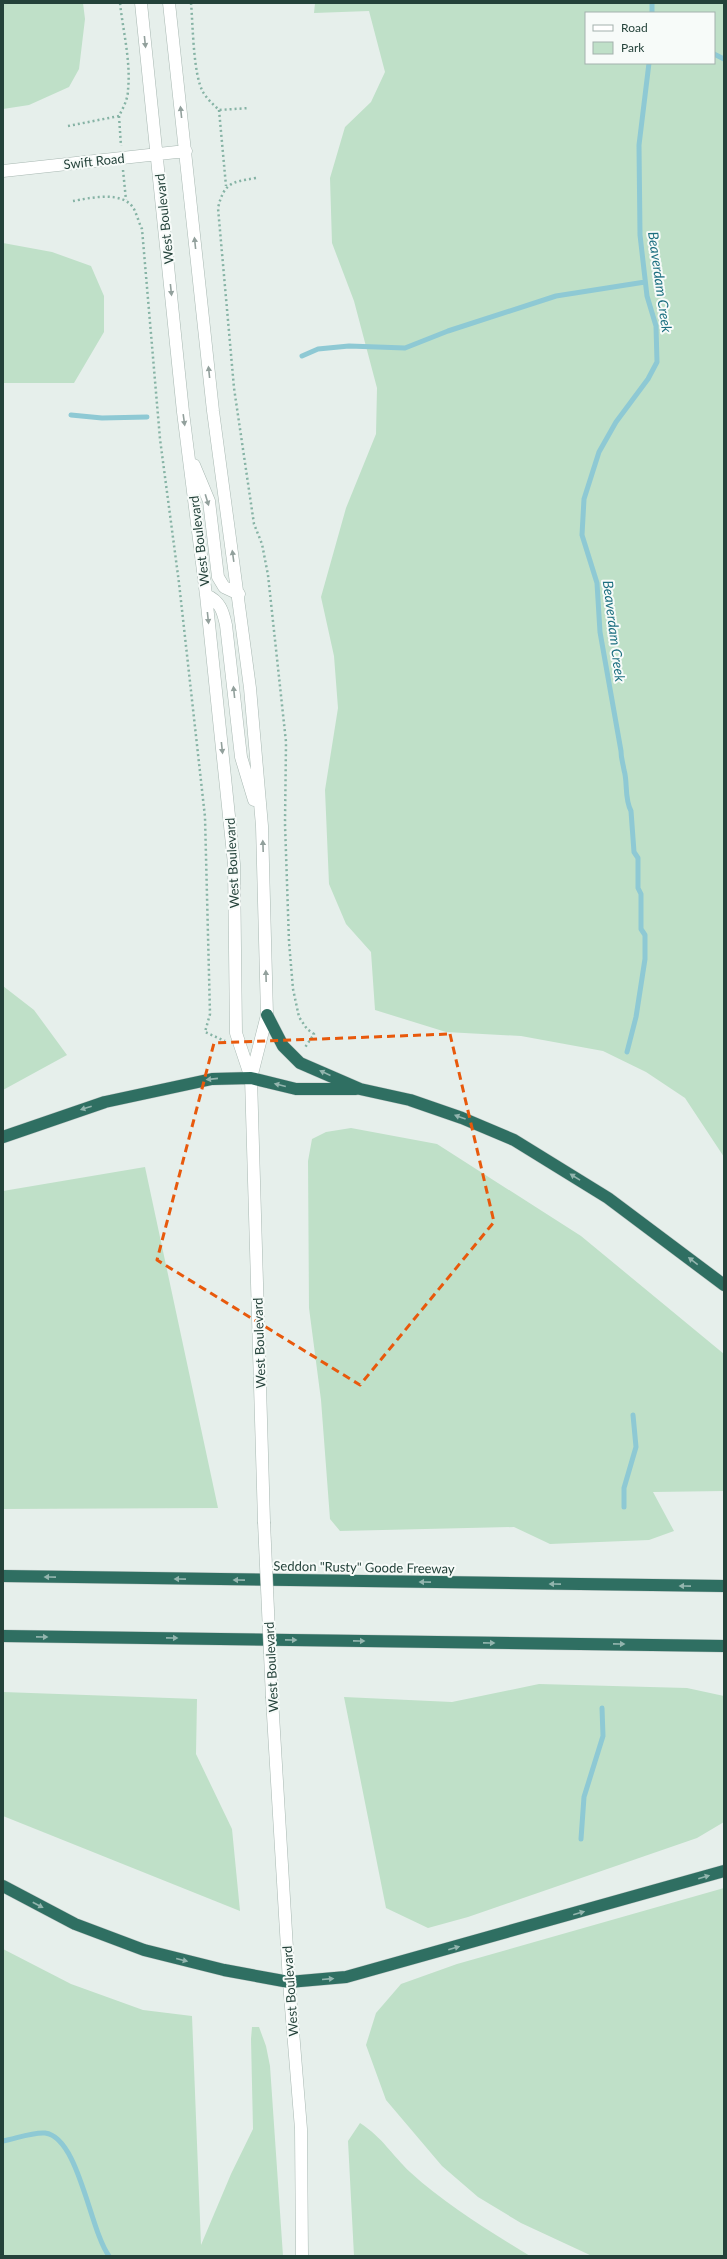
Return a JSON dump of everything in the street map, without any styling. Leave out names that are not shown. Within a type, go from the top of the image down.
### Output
[{"type":"highway","points":[[267,1015],[283,1046],[300,1063],[360,1089],[410,1100],[462,1118],[514,1140],[608,1198],[724,1285]]},
{"type":"highway","points":[[3,1137],[105,1102],[160,1088],[212,1078],[251,1078],[296,1089],[360,1089]]},
{"type":"highway","name":"Seddon \"Rusty\" Goode Freeway","points":[[3,1576],[724,1586]]},
{"type":"highway","points":[[3,1636],[724,1646]]},
{"type":"highway","points":[[3,1886],[75,1924],[144,1950],[224,1970],[289,1982],[346,1977],[724,1871]]},
{"type":"street","name":"West Boulevard","points":[[141,3],[188,450],[206,595],[234,864],[236,1033],[251,1078]]},
{"type":"street","name":"West Boulevard","points":[[169,3],[213,411],[239,594],[250,688],[262,826],[267,1015],[251,1078],[264,1522],[272,1698],[289,1982],[301,2129],[302,2256]]},
{"type":"street","name":"Swift Road","points":[[3,171],[186,151]]},
{"type":"street","points":[[188,450],[209,501],[218,577],[224,587],[239,594]]},
{"type":"street","points":[[206,595],[217,601],[222,610],[226,625],[241,757],[262,826]]},
{"type":"path","points":[[68,126],[119,116],[124,106],[128,91],[128,67],[120,3]]},
{"type":"path","points":[[191,3],[197,66],[202,90],[219,110],[226,186]]},
{"type":"path","points":[[219,110],[249,108]]},
{"type":"path","points":[[256,178],[226,186],[221,192],[218,208],[232,367],[254,524],[262,544],[268,574],[286,742],[285,824],[289,942],[293,989],[299,1017],[305,1026],[314,1034],[306,1046]]},
{"type":"path","points":[[72,201],[108,197],[126,200],[134,208],[142,229],[160,439],[179,583],[205,817],[210,1014],[206,1032],[218,1038]]},
{"type":"highlighted area","points":[[450,1034],[494,1222],[360,1385],[157,1260],[214,1043]]},
{"type":"green space","points":[[3,3],[83,3],[85,19],[79,69],[69,87],[29,105],[3,109]]},
{"type":"green space","points":[[315,3],[724,3],[724,1157],[685,1098],[646,1072],[603,1051],[521,1036],[446,1032],[375,1010],[371,952],[346,924],[329,884],[325,790],[338,708],[334,656],[321,597],[346,508],[376,434],[377,388],[354,301],[332,243],[330,178],[345,127],[371,102],[385,72],[369,11],[314,13]]},
{"type":"green space","points":[[3,243],[52,252],[91,266],[104,296],[104,332],[74,383],[3,383]]},
{"type":"green space","points":[[3,986],[34,1010],[67,1055],[3,1090]]},
{"type":"green space","points":[[351,1128],[437,1144],[581,1236],[724,1354],[724,1491],[653,1492],[674,1531],[649,1540],[550,1544],[514,1527],[340,1531],[330,1519],[321,1400],[309,1308],[308,1161],[312,1139],[326,1132]]},
{"type":"green space","points":[[145,1167],[218,1508],[3,1509],[3,1191]]},
{"type":"green space","points":[[539,1684],[687,1688],[724,1696],[724,1822],[697,1838],[468,1917],[428,1928],[386,1908],[344,1697],[452,1702]]},
{"type":"green space","points":[[3,1692],[197,1699],[196,1754],[232,1829],[240,1911],[3,1816]]},
{"type":"green space","points":[[724,1888],[724,2256],[592,2256],[521,2223],[478,2197],[442,2166],[386,2100],[366,2045],[376,2013],[401,1984],[457,1964]]},
{"type":"green space","points":[[3,1949],[71,1984],[143,2010],[192,2016],[201,2245],[231,2174],[253,2129],[251,2039],[252,2027],[259,2027],[266,2046],[270,2066],[283,2256],[3,2256]]},
{"type":"green space","points":[[360,2123],[375,2134],[410,2172],[438,2195],[468,2217],[530,2256],[354,2256],[348,2141]]},
{"type":"waterway","name":"Beaverdam Creek","points":[[652,3],[652,12]]},
{"type":"waterway","points":[[715,54],[724,59]]},
{"type":"waterway","name":"Beaverdam Creek","points":[[627,1052],[636,1017],[645,959],[645,935],[641,929],[641,894],[638,888],[638,858],[634,852],[631,811],[628,801],[625,775],[600,632],[597,583],[582,535],[584,499],[599,452],[616,422],[648,379],[657,362],[656,326],[647,296],[640,235],[639,145],[649,64]]},
{"type":"waterway","points":[[302,356],[318,349],[349,346],[405,348],[448,331],[556,296],[645,282]]},
{"type":"waterway","points":[[71,415],[102,418],[147,417]]},
{"type":"waterway","name":"Beaverdam Creek","points":[[624,1507],[624,1488],[636,1447],[633,1415]]},
{"type":"waterway","name":"Beaverdam Creek","points":[[581,1839],[584,1797],[603,1736],[602,1708]]},
{"type":"waterway","points":[[3,2141],[40,2133],[45,2133],[57,2138],[67,2150],[75,2167],[102,2244],[109,2256]]}]
